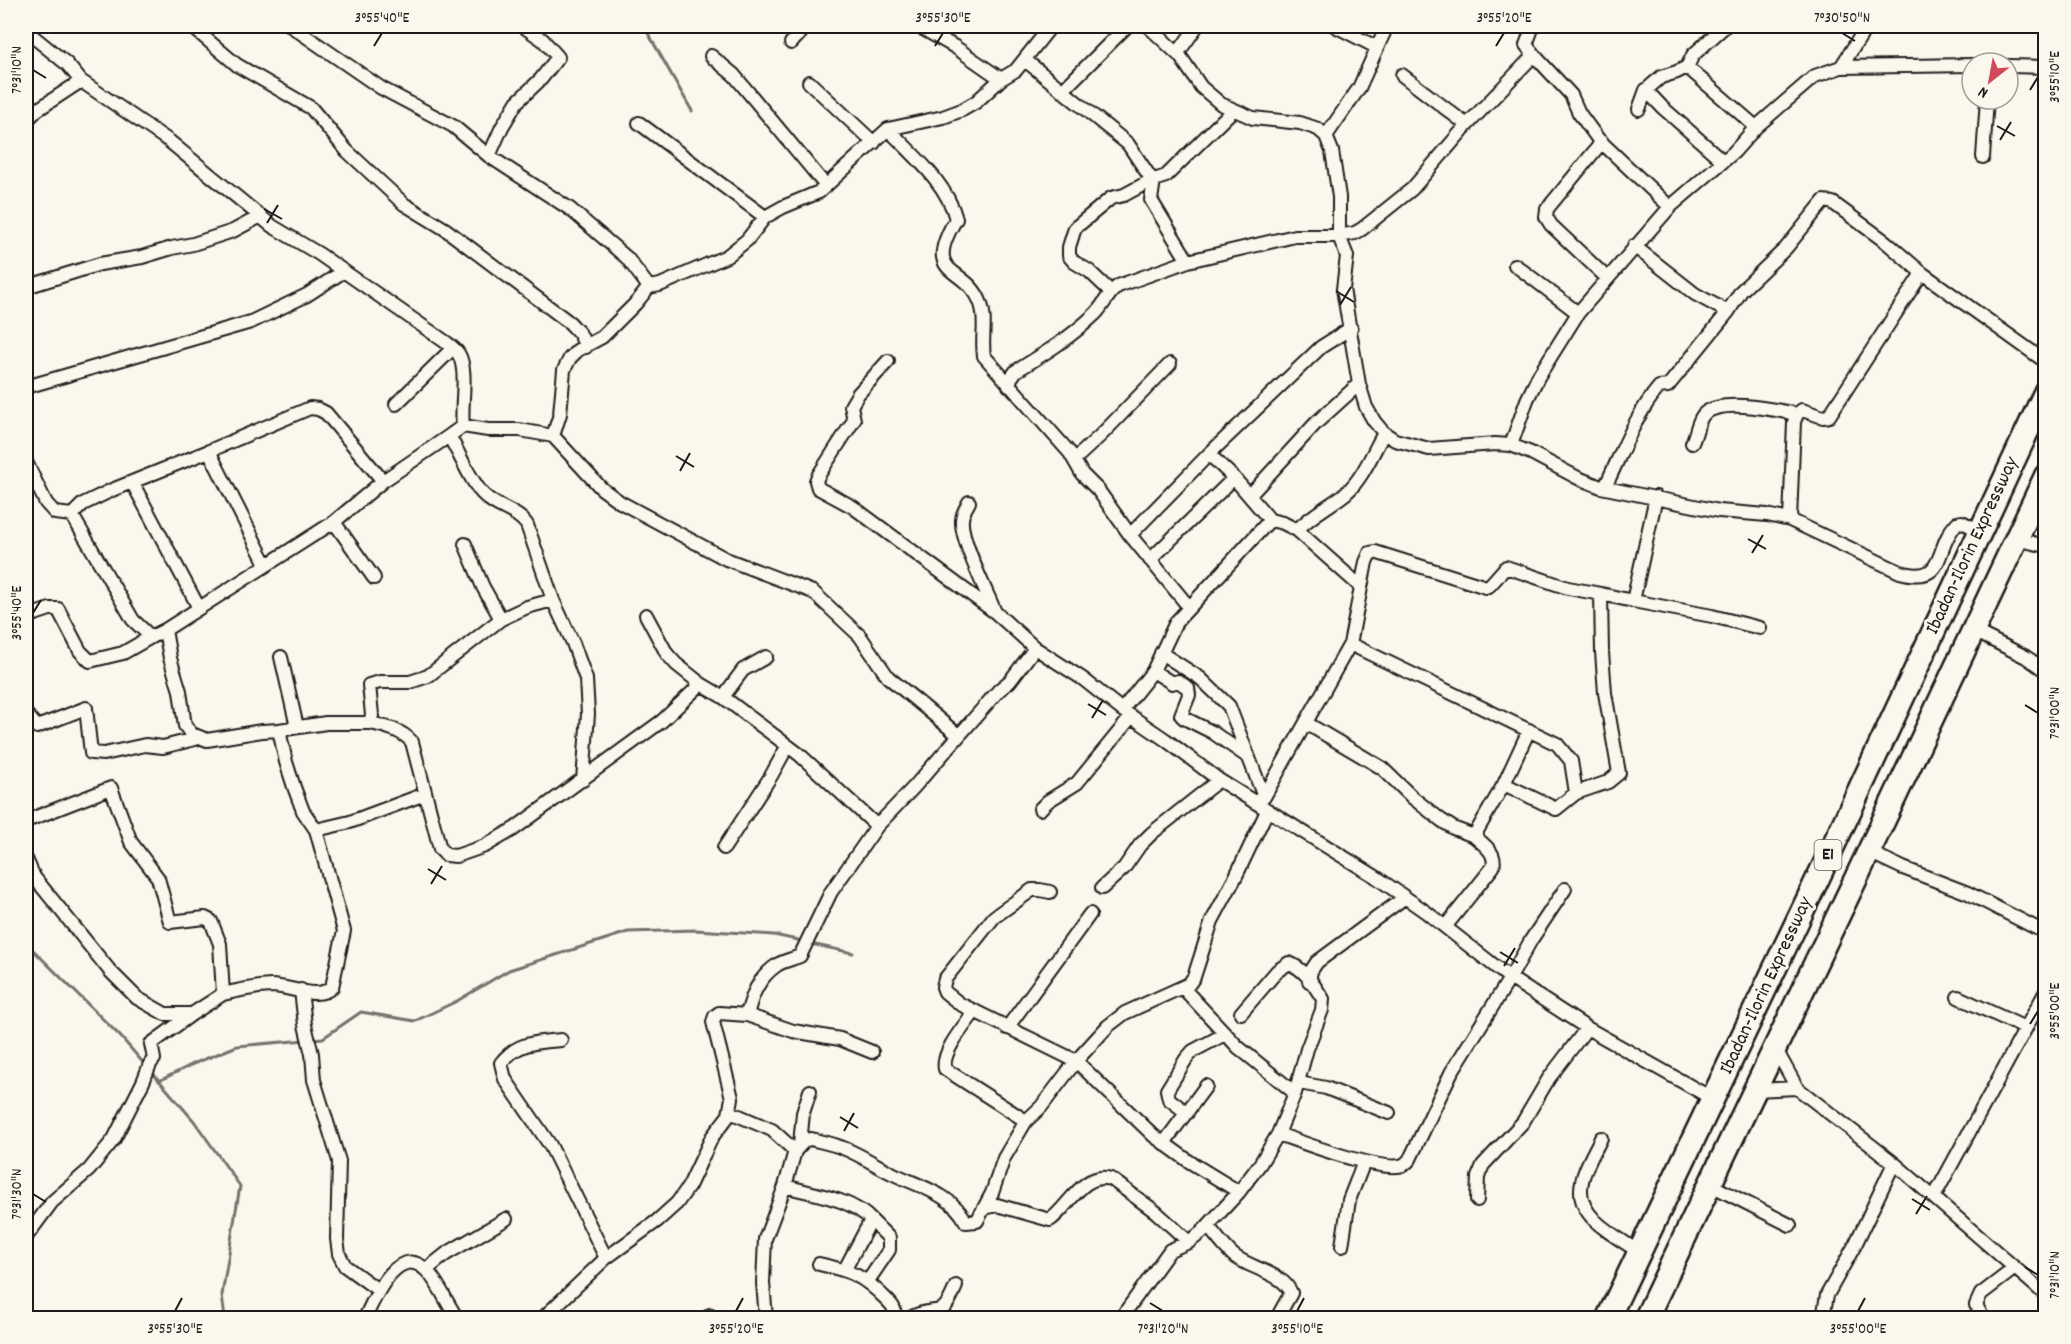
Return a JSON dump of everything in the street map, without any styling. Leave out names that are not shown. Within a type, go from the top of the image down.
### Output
[{"type":"highway","name":"Ibadan-Ilorin Expressway","points":[[1608,1318],[1713,1100],[2046,391]]},
{"type":"highway","name":"Ibadan-Ilorin Expressway","points":[[1647,1318],[2046,477]]},
{"type":"street","points":[[191,26],[237,65],[311,108],[347,152],[404,204],[445,229],[570,323],[580,334],[586,347]]},
{"type":"street","points":[[291,26],[381,88],[453,126],[489,156],[570,209],[627,258],[649,287]]},
{"type":"street","points":[[489,156],[502,127],[517,102],[541,79],[558,57],[543,40],[523,26]]},
{"type":"street","points":[[791,43],[807,26]]},
{"type":"street","points":[[918,26],[956,47],[1001,79]]},
{"type":"street","points":[[553,436],[560,414],[564,370],[570,358],[578,350],[602,337],[649,287],[660,285],[720,260],[747,240],[765,217],[783,207],[810,197],[826,186],[888,129],[943,117],[976,102],[1001,79],[1016,70],[1051,26]]},
{"type":"street","points":[[1062,91],[1127,26]]},
{"type":"street","points":[[1148,26],[1178,53],[1201,87],[1213,98],[1253,118],[1300,123],[1318,129],[1326,136],[1332,151],[1340,197],[1339,236],[1347,256],[1343,289],[1359,384],[1366,407],[1374,421],[1384,433],[1395,440],[1429,449],[1511,445],[1578,478],[1605,487],[1719,511],[1790,520],[1899,572],[1916,577],[1926,575],[1934,569],[1954,526],[1962,522],[1980,531]]},
{"type":"street","points":[[1178,53],[1197,26]]},
{"type":"street","points":[[1335,26],[1376,47]]},
{"type":"street","points":[[1326,136],[1359,88],[1387,26]]},
{"type":"street","points":[[1533,26],[1526,45],[1571,95],[1579,113],[1602,142],[1670,207]]},
{"type":"street","points":[[1639,109],[1646,90],[1661,77],[1687,67],[1693,55],[1725,26]]},
{"type":"street","points":[[1842,67],[1867,26]]},
{"type":"street","points":[[30,34],[67,64],[81,81],[169,141],[272,226],[344,271],[453,348],[458,354],[463,370],[461,413],[463,426]]},
{"type":"street","points":[[1009,386],[1016,371],[1076,332],[1098,312],[1111,292],[1118,286],[1188,261],[1295,236],[1339,236],[1362,229],[1401,199],[1534,55]]},
{"type":"street","points":[[711,56],[734,75],[826,186]]},
{"type":"street","points":[[1024,60],[1128,144],[1153,180],[1151,200],[1188,261]]},
{"type":"street","points":[[1511,445],[1538,377],[1578,313],[1670,207],[1724,161],[1756,127],[1815,76],[1842,67],[1960,65]]},
{"type":"street","points":[[2020,66],[2046,67]]},
{"type":"street","points":[[1687,67],[1756,127]]},
{"type":"street","points":[[1402,75],[1467,125]]},
{"type":"street","points":[[26,121],[31,109],[81,81]]},
{"type":"street","points":[[809,82],[874,143]]},
{"type":"street","points":[[1646,90],[1662,107],[1724,161]]},
{"type":"street","points":[[1111,292],[1069,256],[1069,247],[1075,228],[1111,198],[1124,195],[1166,176],[1233,110]]},
{"type":"street","points":[[1983,157],[1986,111]]},
{"type":"street","points":[[639,123],[765,217]]},
{"type":"street","points":[[888,129],[926,169],[954,208],[956,219],[947,234],[942,249],[951,273],[973,288],[981,304],[984,321],[984,356],[1070,453],[1082,474],[1098,489],[1130,535],[1189,607]]},
{"type":"street","points":[[1602,142],[1547,209],[1546,217],[1551,225],[1607,278]]},
{"type":"street","points":[[1605,487],[1629,432],[1647,402],[1659,387],[1668,386],[1728,312],[1741,291],[1786,248],[1822,204],[1828,200],[1886,242],[1922,273],[2046,362]]},
{"type":"street","points":[[26,287],[100,264],[142,257],[193,244],[232,231],[261,216]]},
{"type":"street","points":[[1634,246],[1695,294],[1728,312]]},
{"type":"street","points":[[1515,265],[1578,313]]},
{"type":"street","points":[[26,387],[251,322],[307,295],[344,271]]},
{"type":"street","points":[[1692,443],[1703,414],[1724,407],[1751,406],[1797,414],[1802,411],[1823,417],[1829,416],[1922,273]]},
{"type":"street","points":[[1130,535],[1209,454],[1320,347],[1351,328]]},
{"type":"street","points":[[396,404],[453,348]]},
{"type":"street","points":[[888,361],[858,394],[851,406],[854,420],[818,476],[816,485],[825,493],[853,507],[996,613],[1035,648],[1083,679],[1126,714],[1219,780],[1259,799]]},
{"type":"street","points":[[1074,460],[1170,364]]},
{"type":"street","points":[[1250,495],[1321,417],[1359,384]]},
{"type":"street","points":[[72,515],[83,504],[310,408],[318,408],[326,413],[383,481]]},
{"type":"street","points":[[1790,520],[1794,422],[1797,414]]},
{"type":"street","points":[[26,617],[50,609],[58,609],[80,651],[90,662],[123,653],[165,630],[334,522],[383,481],[463,426],[488,430],[520,430],[553,436],[601,488],[620,502],[726,559],[813,592],[860,636],[888,677],[958,735]]},
{"type":"street","points":[[1297,530],[1346,493],[1384,433]]},
{"type":"street","points":[[449,436],[478,489],[485,497],[519,517],[527,525],[553,600],[573,643],[586,679],[588,714],[583,780]]},
{"type":"street","points":[[209,451],[266,564]]},
{"type":"street","points":[[1209,454],[1250,495],[1270,520],[1297,530],[1361,587]]},
{"type":"street","points":[[26,462],[46,503],[55,513],[72,515]]},
{"type":"street","points":[[1150,560],[1234,478]]},
{"type":"street","points":[[132,482],[199,608]]},
{"type":"street","points":[[1633,601],[1656,496]]},
{"type":"street","points":[[969,502],[963,514],[962,526],[968,548],[996,613]]},
{"type":"street","points":[[72,515],[133,620],[151,637]]},
{"type":"street","points":[[1040,809],[1048,801],[1077,783],[1153,672],[1170,631],[1189,607],[1270,520]]},
{"type":"street","points":[[334,522],[374,578]]},
{"type":"street","points":[[2016,539],[2046,546]]},
{"type":"street","points":[[465,544],[483,587],[501,619]]},
{"type":"street","points":[[1259,799],[1306,723],[1350,644],[1365,562],[1370,553],[1375,552],[1486,587],[1506,567],[1559,586],[1712,616],[1760,628]]},
{"type":"street","points":[[1504,784],[1556,809],[1576,793],[1608,782],[1619,773],[1603,674],[1601,594]]},
{"type":"street","points":[[370,723],[372,715],[369,685],[380,682],[410,682],[428,676],[501,619],[527,607],[553,600]]},
{"type":"street","points":[[646,615],[667,654],[701,684],[723,697],[817,768],[877,826]]},
{"type":"street","points":[[165,630],[170,658],[180,691],[185,726],[192,735],[207,740],[262,730],[279,730],[326,723],[370,723],[385,726],[407,736],[412,742],[440,849],[446,855],[456,856],[485,846],[504,835],[662,721],[701,684]]},
{"type":"street","points":[[1972,630],[2026,657],[2046,671]]},
{"type":"street","points":[[1350,644],[1557,744],[1571,761],[1576,793]]},
{"type":"street","points":[[747,1016],[754,989],[766,975],[778,964],[800,956],[831,892],[877,826],[999,690],[1010,681],[1035,648]]},
{"type":"street","points":[[1161,654],[1200,678],[1228,706],[1249,758],[1259,799],[1268,811],[1348,859],[1445,927],[1510,978],[1587,1028],[1713,1100]]},
{"type":"street","points":[[281,657],[297,727]]},
{"type":"street","points":[[723,697],[743,670],[765,657]]},
{"type":"street","points":[[1153,672],[1172,683],[1178,681],[1188,688],[1189,695],[1181,715],[1184,718],[1212,732],[1249,758]]},
{"type":"street","points":[[26,714],[37,727],[87,708],[91,753],[104,754],[145,745],[163,747],[199,738]]},
{"type":"street","points":[[1306,723],[1382,768],[1413,798],[1441,820],[1453,828],[1474,836],[1492,852],[1494,862],[1445,927]]},
{"type":"street","points":[[26,1237],[52,1202],[89,1170],[114,1139],[154,1059],[151,1044],[223,994],[274,986],[318,993],[327,992],[332,987],[344,931],[316,830],[303,811],[294,787],[279,730]]},
{"type":"street","points":[[1474,836],[1504,784],[1529,730]]},
{"type":"street","points":[[724,848],[788,747]]},
{"type":"street","points":[[1102,888],[1124,868],[1140,845],[1152,833],[1219,780]]},
{"type":"street","points":[[26,821],[111,788],[131,842],[158,878],[170,922],[205,918],[211,921],[220,944],[223,994]]},
{"type":"street","points":[[316,830],[350,822],[425,794]]},
{"type":"street","points":[[798,1147],[811,1139],[843,1148],[896,1176],[926,1186],[951,1204],[963,1215],[966,1222],[977,1221],[992,1193],[1004,1158],[1026,1121],[1041,1107],[1076,1061],[1108,1026],[1125,1013],[1190,984],[1215,914],[1268,811]]},
{"type":"street","points":[[1869,852],[1968,893],[2046,933]]},
{"type":"street","points":[[26,859],[34,877],[110,971],[136,998],[165,1014],[192,1014]]},
{"type":"street","points":[[1278,1134],[1364,1162],[1398,1166],[1410,1159],[1441,1090],[1531,940],[1565,889]]},
{"type":"street","points":[[1050,892],[1032,890],[994,917],[945,979],[943,987],[945,992],[960,1004],[1076,1061],[1164,1143],[1239,1192]]},
{"type":"street","points":[[1309,981],[1311,971],[1317,962],[1404,898]]},
{"type":"street","points":[[1007,1028],[1090,914]]},
{"type":"street","points":[[1121,1318],[1170,1250],[1189,1242],[1208,1226],[1239,1192],[1278,1134],[1297,1088],[1307,1049],[1322,1010],[1323,999],[1309,981],[1306,973],[1289,963],[1277,971],[1241,1013]]},
{"type":"street","points":[[1183,988],[1238,1047],[1297,1088],[1326,1088],[1389,1113]]},
{"type":"street","points":[[301,990],[314,1080],[339,1161],[337,1239],[339,1254],[345,1266],[378,1290]]},
{"type":"street","points":[[1934,1197],[2046,991]]},
{"type":"street","points":[[1958,997],[2025,1028]]},
{"type":"street","points":[[975,1011],[946,1054],[943,1063],[945,1069],[1026,1121]]},
{"type":"street","points":[[543,1318],[606,1258],[657,1221],[677,1203],[689,1186],[712,1137],[730,1112],[732,1098],[713,1022],[719,1013],[747,1016],[793,1030],[840,1039],[872,1052]]},
{"type":"street","points":[[1477,1200],[1478,1177],[1483,1165],[1523,1122],[1550,1078],[1587,1028]]},
{"type":"street","points":[[1187,1113],[1169,1099],[1167,1090],[1193,1051],[1225,1034]]},
{"type":"street","points":[[561,1040],[530,1042],[518,1047],[501,1063],[502,1070],[505,1079],[550,1145],[606,1258]]},
{"type":"street","points":[[1775,1048],[1797,1088],[1894,1163],[2046,1295]]},
{"type":"street","points":[[1164,1143],[1206,1086]]},
{"type":"street","points":[[1755,1090],[1797,1088]]},
{"type":"street","points":[[766,1318],[763,1283],[765,1239],[798,1147],[803,1113],[810,1091]]},
{"type":"street","points":[[730,1112],[772,1130],[798,1147]]},
{"type":"street","points":[[1601,1138],[1581,1189],[1584,1208],[1591,1217],[1639,1252]]},
{"type":"street","points":[[1342,1246],[1349,1200],[1364,1162]]},
{"type":"street","points":[[1823,1318],[1827,1295],[1856,1245],[1894,1163]]},
{"type":"street","points":[[984,1208],[997,1205],[1050,1221],[1087,1183],[1104,1177],[1111,1179],[1156,1212],[1189,1242]]},
{"type":"street","points":[[1711,1185],[1790,1226]]},
{"type":"street","points":[[784,1186],[843,1202],[863,1211],[889,1238],[889,1250],[867,1281]]},
{"type":"street","points":[[426,1270],[446,1254],[506,1220]]},
{"type":"street","points":[[845,1269],[871,1220]]},
{"type":"street","points":[[1208,1226],[1234,1257],[1282,1280],[1289,1287],[1291,1293],[1277,1318]]},
{"type":"street","points":[[365,1318],[378,1290],[400,1265],[409,1262],[426,1270],[457,1318]]},
{"type":"street","points":[[819,1264],[845,1269],[867,1281],[892,1305],[894,1318]]},
{"type":"street","points":[[1983,1318],[1976,1305],[1981,1294],[2015,1268]]},
{"type":"street","points":[[910,1318],[945,1308],[956,1286]]},
{"type":"waterway","points":[[644,26],[692,111]]},
{"type":"waterway","points":[[313,1039],[323,1038],[361,1012],[415,1021],[457,1001],[509,970],[628,932],[696,930],[774,935],[802,941]]},
{"type":"waterway","points":[[26,943],[120,1036],[146,1066]]},
{"type":"waterway","points":[[811,944],[853,953]]},
{"type":"waterway","points":[[159,1081],[237,1046],[306,1040]]},
{"type":"waterway","points":[[151,1071],[194,1121],[240,1186],[222,1295],[225,1318]]}]
